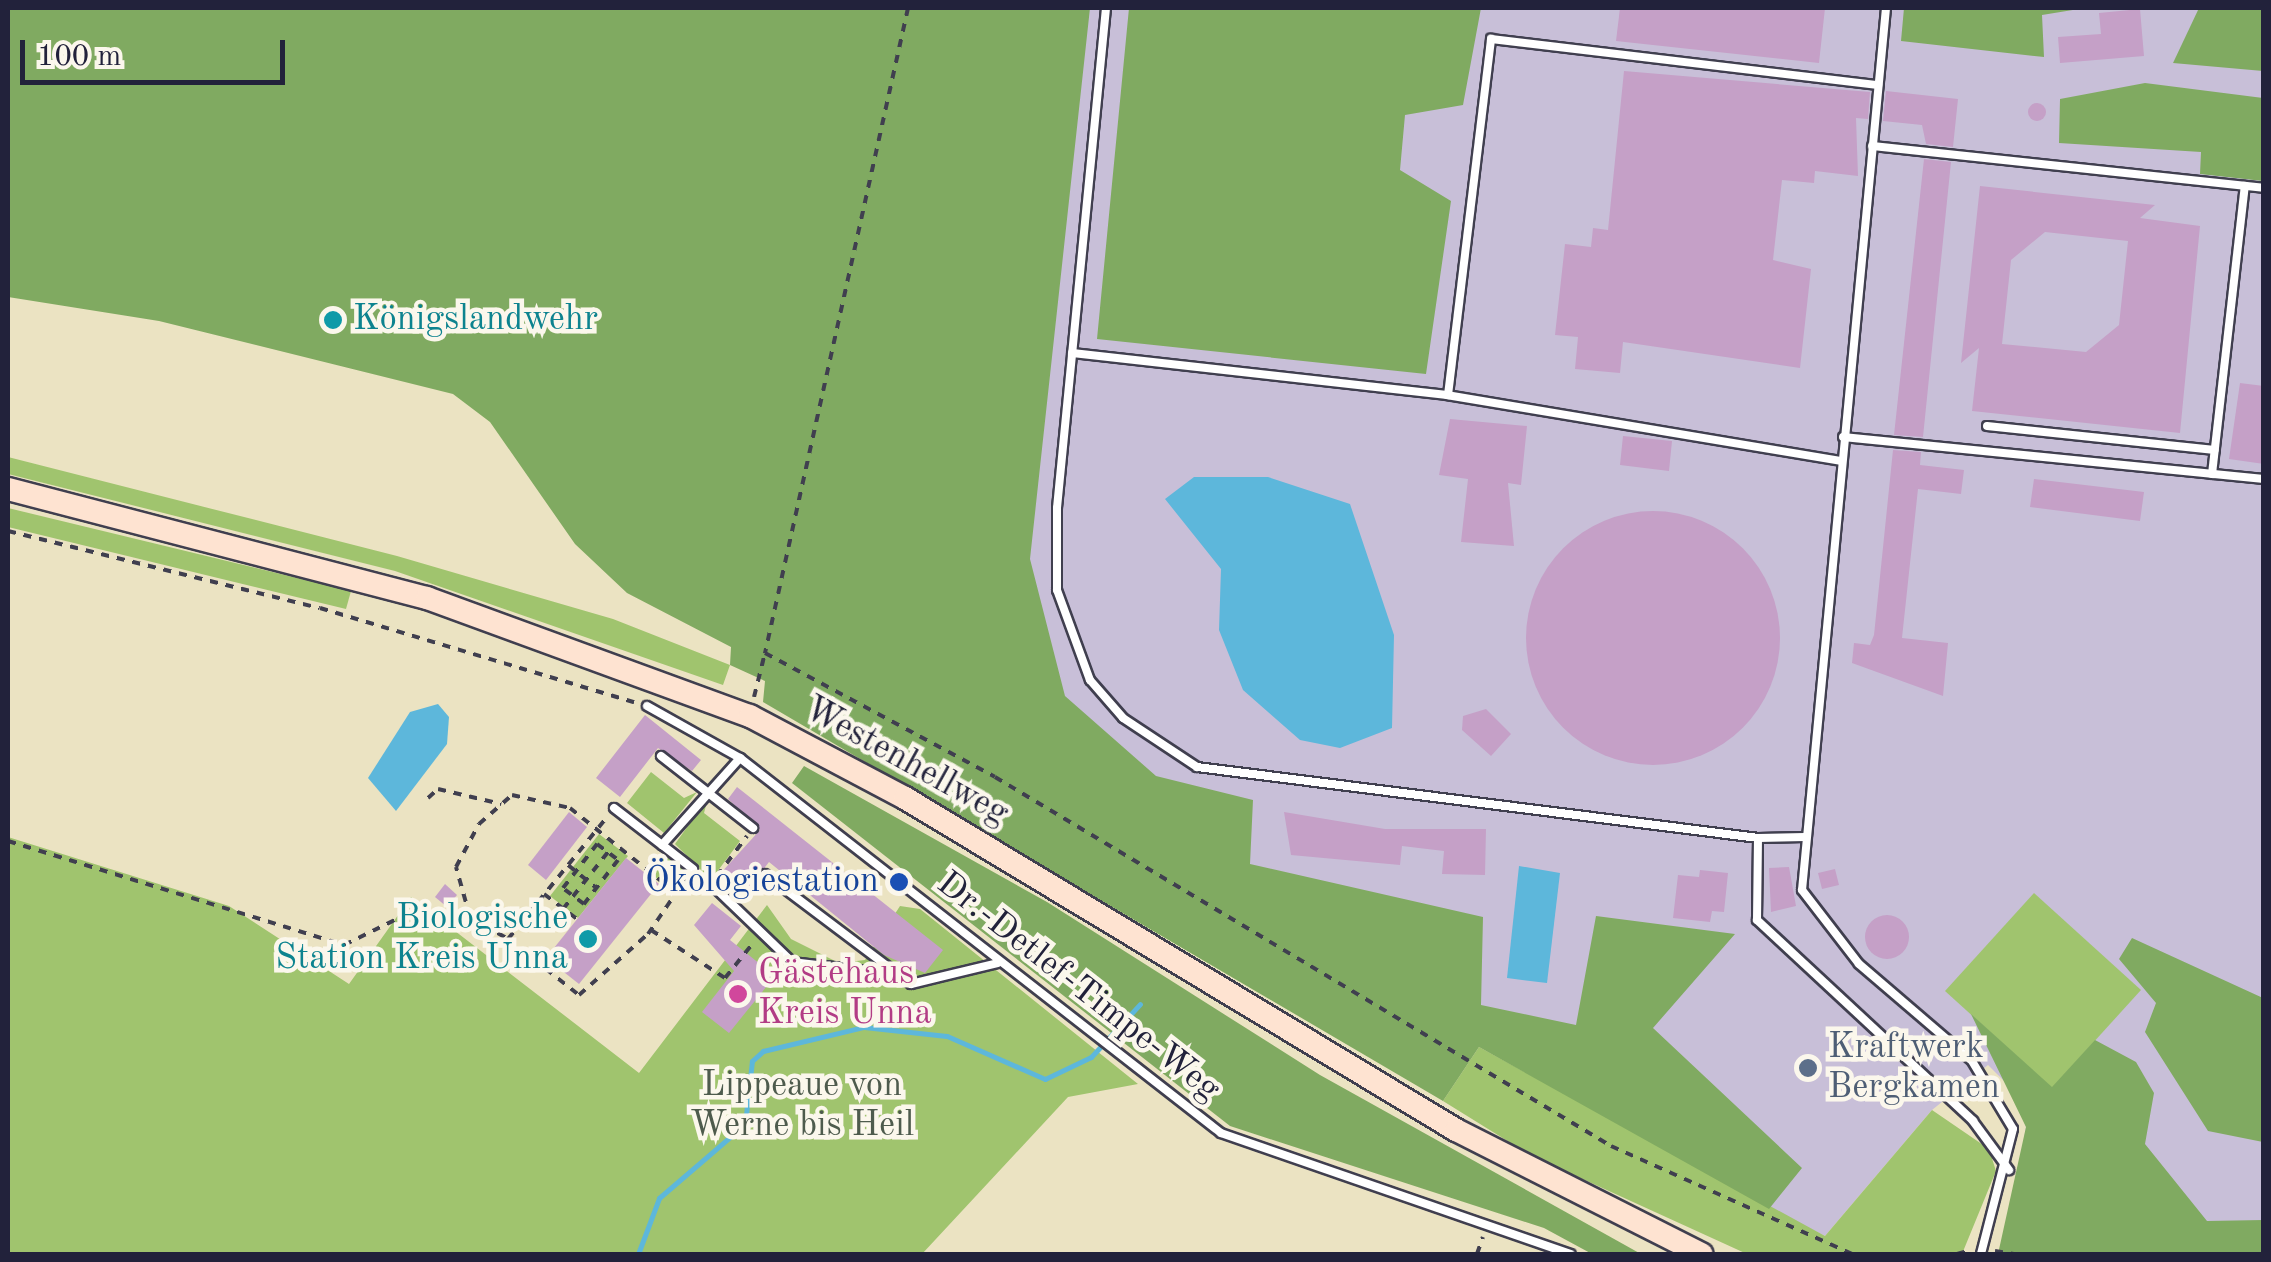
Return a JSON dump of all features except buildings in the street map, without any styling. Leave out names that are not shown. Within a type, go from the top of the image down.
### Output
[{"type":"main road","name":"Westenhellweg","points":[[8,489],[428,598],[750,716],[905,798],[1392,1094],[1702,1254]]},
{"type":"lane","points":[[1106,8],[1072,353],[1057,590],[1072,647],[1123,718],[1197,767],[1758,838],[1805,838]]},
{"type":"lane","points":[[1886,8],[1802,890],[1822,925],[1972,1062],[2013,1129],[2010,1170],[1980,1254]]},
{"type":"lane","points":[[1448,394],[1491,39],[1878,85]]},
{"type":"lane","points":[[1872,146],[2264,188]]},
{"type":"lane","points":[[2212,474],[2245,186]]},
{"type":"lane","points":[[1072,353],[1448,394],[1841,461]]},
{"type":"lane","points":[[1987,426],[2215,450]]},
{"type":"lane","points":[[1843,437],[2264,480]]},
{"type":"lane","name":"Dr.-Detlef-Timpe-Weg","points":[[647,706],[740,758],[1221,1133],[1571,1254]]},
{"type":"lane","points":[[661,756],[753,828]]},
{"type":"lane","points":[[662,845],[706,790],[740,758]]},
{"type":"lane","points":[[614,808],[693,870]]},
{"type":"lane","points":[[1758,838],[1757,920],[1973,1121],[2010,1170]]},
{"type":"lane","points":[[764,874],[897,975]]},
{"type":"lane","points":[[711,884],[762,932],[810,969],[897,975],[937,985],[998,962]]},
{"type":"path","points":[[8,531],[320,608],[647,706]]},
{"type":"path","points":[[750,716],[765,653]]},
{"type":"path","points":[[428,798],[438,789],[500,804],[524,795],[570,808],[675,892]]},
{"type":"path","points":[[470,917],[456,867],[500,804]]},
{"type":"path","points":[[508,938],[614,808]]},
{"type":"path","points":[[8,841],[344,945],[411,912],[470,917],[508,938],[579,995],[651,930],[693,870],[711,884],[753,828]]},
{"type":"path","points":[[597,844],[618,860],[584,904],[563,888],[576,872],[597,844]]},
{"type":"path","points":[[563,909],[612,846]]},
{"type":"path","points":[[568,865],[597,888]]},
{"type":"path","points":[[544,894],[577,919]]},
{"type":"path","points":[[651,930],[725,978],[762,932]]},
{"type":"path","points":[[1477,1254],[1488,1223]]},
{"type":"shaded area","name":"Kraftwerk Bergkamen","points":[[911,8],[2263,8],[2263,1242],[2013,1201],[2026,1127],[2012,1089],[1988,1065],[1932,1110],[1825,1236],[1666,1157],[995,753]]},
{"type":"green space","points":[[8,8],[1090,8],[1030,559],[1065,696],[1156,776],[1253,800],[1250,864],[1483,917],[1481,1005],[1576,1025],[1596,916],[1735,934],[1653,1028],[1802,1168],[1769,1209],[1479,1047],[1443,1101],[763,702],[765,681],[730,665],[731,647],[627,593],[575,544],[490,422],[453,394],[159,321],[8,297]]},
{"type":"green space","points":[[1129,8],[1481,8],[1463,105],[1405,115],[1400,170],[1451,201],[1426,374],[1097,339]]},
{"type":"green space","points":[[1904,8],[2085,8],[2042,15],[2044,57],[1901,41]]},
{"type":"green space","points":[[2199,8],[2263,8],[2263,71],[2173,63]]},
{"type":"green space","points":[[2145,83],[2263,98],[2263,181],[2200,174],[2201,152],[2059,143],[2060,99]]},
{"type":"green space","points":[[8,457],[397,556],[613,619],[730,665],[723,685],[395,571],[8,474]]},
{"type":"green space","points":[[8,508],[351,591],[346,609],[8,527]]},
{"type":"green space","points":[[804,766],[1047,902],[1320,1075],[1641,1254],[1592,1254],[1544,1228],[1230,1126],[792,783]]},
{"type":"green space","points":[[651,772],[684,798],[697,792],[664,833],[627,803]]},
{"type":"green space","points":[[708,798],[704,813],[740,841],[711,880],[675,844]]},
{"type":"green space","points":[[599,834],[628,856],[578,918],[550,896]]},
{"type":"green space","name":"Lippeaue von Werne bis Heil","points":[[8,837],[229,906],[349,984],[411,897],[639,1073],[767,905],[791,939],[839,963],[865,960],[900,906],[920,909],[1138,1084],[1068,1097],[922,1254],[8,1254]]},
{"type":"green space","points":[[669,858],[679,862],[683,872],[679,882],[669,886],[659,882],[655,872],[659,862]]},
{"type":"green space","points":[[2034,893],[2141,990],[2052,1088],[1945,991]]},
{"type":"green space","points":[[2132,938],[2263,998],[2263,1142],[2208,1131],[2145,1032],[2156,1003],[2119,959]]},
{"type":"green space","points":[[1971,1014],[2052,1087],[2095,1040],[2136,1062],[2154,1093],[2145,1144],[2207,1221],[2263,1220],[2263,1254],[1998,1254],[2026,1127]]},
{"type":"green space","points":[[1479,1047],[1825,1236],[1932,1110],[1989,1149],[1996,1171],[1962,1254],[1747,1254],[1530,1155],[1443,1101]]},
{"type":"water","points":[[1194,477],[1268,477],[1350,504],[1394,635],[1392,728],[1340,748],[1300,740],[1243,690],[1219,630],[1221,569],[1165,499]]},
{"type":"water","points":[[438,704],[449,717],[447,744],[396,811],[368,778],[410,712]]},
{"type":"water","points":[[1519,866],[1560,873],[1547,983],[1507,978]]},
{"type":"waterway","points":[[638,1254],[659,1198],[745,1124],[752,1061],[763,1051],[864,1027],[947,1036],[1045,1079],[1091,1057],[1140,1004]]},
{"type":"place","name":"Königslandwehr","points":[[333,320]]},
{"type":"place","name":"Ökologiestation","points":[[899,882]]},
{"type":"place","name":"Biologische Station Kreis Unna","points":[[588,939]]},
{"type":"place","name":"Gästehaus Kreis Unna","points":[[738,994]]},
{"type":"place","name":"Kraftwerk Bergkamen","points":[[1808,1068]]}]
